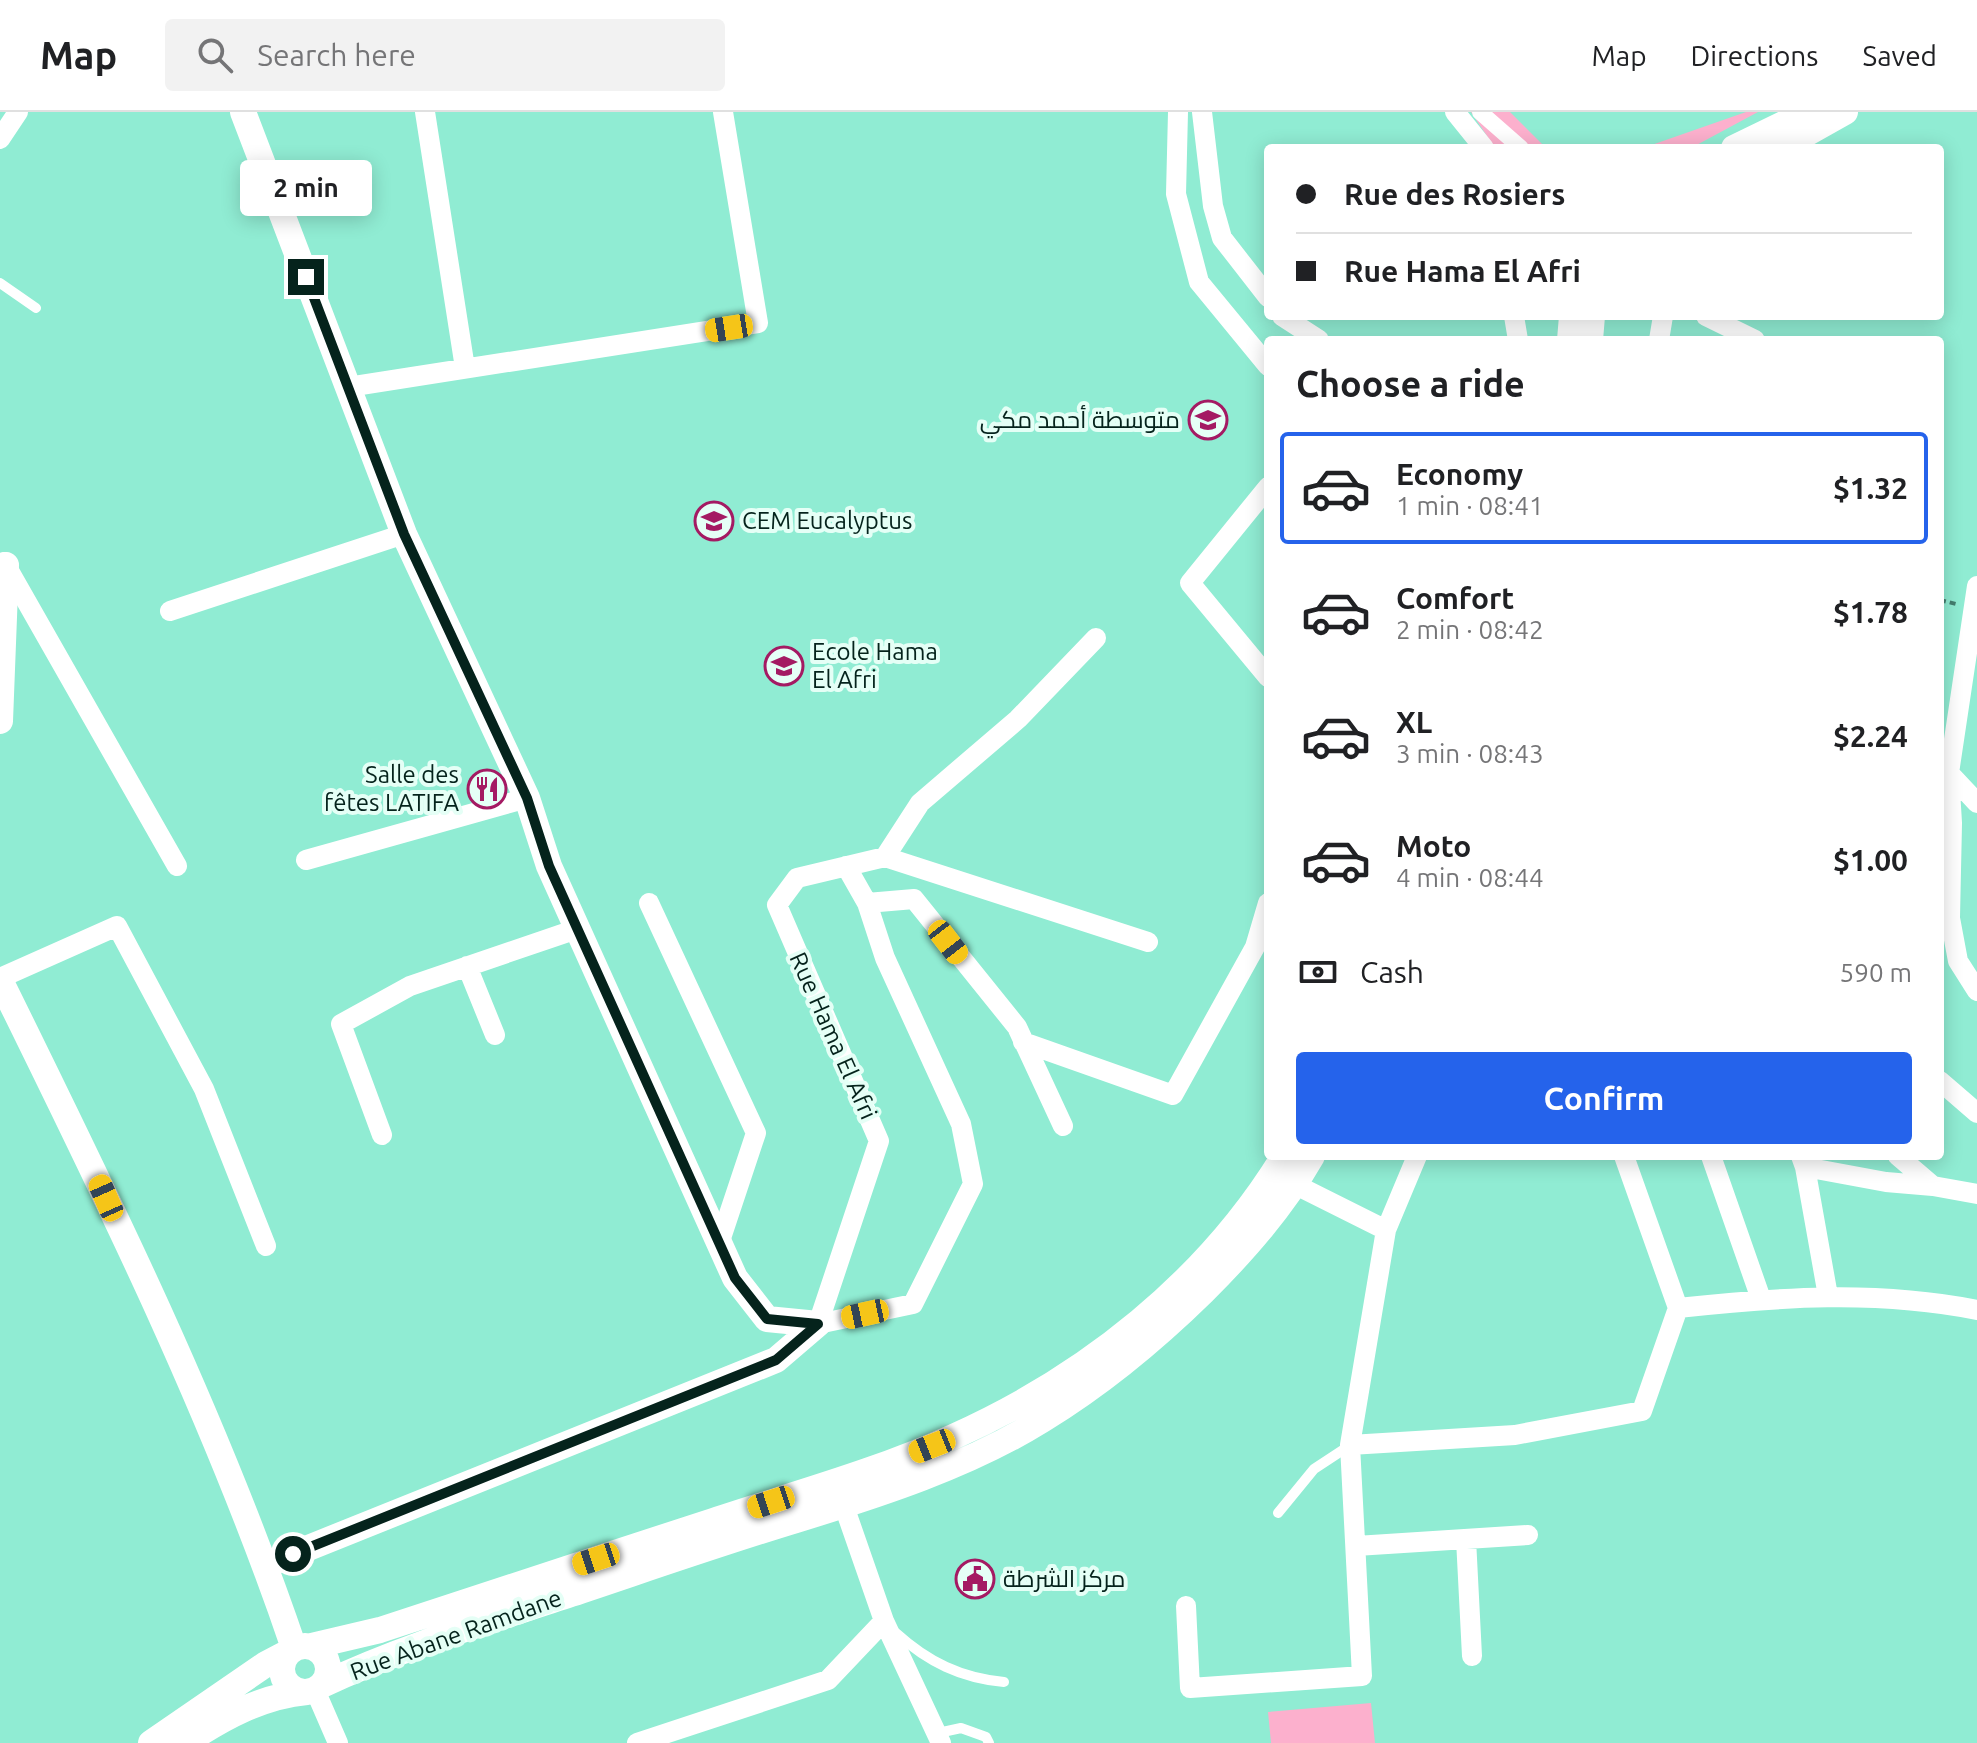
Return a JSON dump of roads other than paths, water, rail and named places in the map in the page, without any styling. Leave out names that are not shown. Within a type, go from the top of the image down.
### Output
[{"type":"street","points":[[0,139],[18,112]]},
{"type":"street","points":[[243,112],[404,534],[527,798],[549,866],[719,1244],[735,1278],[767,1319],[818,1324],[913,1304],[973,1184],[961,1124],[885,958],[867,903],[846,866]]},
{"type":"street","points":[[425,112],[465,368]]},
{"type":"street","points":[[348,387],[758,323],[723,112]]},
{"type":"street","points":[[1178,112],[1176,194],[1199,282],[1264,361]]},
{"type":"street","points":[[1202,112],[1213,206],[1222,238],[1264,292]]},
{"type":"street","points":[[1455,112],[1481,144]]},
{"type":"street","points":[[1480,112],[1516,144]]},
{"type":"street","points":[[1742,144],[1808,112]]},
{"type":"street","points":[[1788,144],[1845,112]]},
{"type":"street","points":[[1288,320],[1313,336]]},
{"type":"street","points":[[1714,320],[1747,336]]},
{"type":"street","points":[[1264,492],[1190,583],[1264,672]]},
{"type":"street","points":[[170,611],[404,534]]},
{"type":"street","points":[[0,721],[3,560]]},
{"type":"street","points":[[3,560],[177,866]]},
{"type":"street","points":[[1977,586],[1949,773],[1952,823],[1950,918],[1958,961],[1977,991]]},
{"type":"street","points":[[1096,638],[1018,719],[920,803],[885,857],[1148,942]]},
{"type":"street","points":[[1949,773],[1977,803]]},
{"type":"street","points":[[306,860],[527,798]]},
{"type":"street","name":"Rue Hama El Afri","points":[[818,1324],[879,1141],[777,905],[797,878],[885,857]]},
{"type":"street","points":[[867,903],[914,899],[1017,1027],[1063,1126]]},
{"type":"street","points":[[649,903],[756,1133],[719,1244]]},
{"type":"street","points":[[1023,1042],[1173,1095],[1255,947],[1264,917]]},
{"type":"street","points":[[266,1246],[204,1089],[117,926],[0,979],[95,1173],[266,1565],[297,1649]]},
{"type":"street","points":[[382,1135],[341,1024],[410,986],[577,929]]},
{"type":"street","points":[[467,966],[495,1035]]},
{"type":"street","points":[[1944,1084],[1977,1113]]},
{"type":"street","name":"Rue Abane Ramdane","points":[[185,1743],[256,1703],[314,1689],[376,1659],[844,1506],[977,1453],[1041,1421],[1149,1344],[1244,1251],[1285,1171],[1305,1160]]},
{"type":"street","points":[[1186,1606],[1190,1688],[1362,1676],[1350,1445],[1386,1230],[1415,1160]]},
{"type":"street","points":[[1350,1445],[1515,1435],[1642,1411],[1678,1308],[1625,1160]]},
{"type":"street","points":[[1712,1160],[1761,1299]]},
{"type":"street","points":[[1903,1160],[1933,1186]]},
{"type":"street","points":[[1828,1296],[1803,1162],[1886,1182],[1977,1194]]},
{"type":"street","points":[[151,1743],[297,1649],[409,1621],[890,1463],[988,1420],[1071,1375],[1116,1342],[1198,1268],[1285,1171],[1386,1230]]},
{"type":"street","points":[[1678,1308],[1828,1296],[1941,1303],[1977,1310]]},
{"type":"street","points":[[266,1565],[776,1360],[818,1324]]},
{"type":"street","points":[[844,1506],[884,1621],[939,1738]]},
{"type":"street","points":[[1356,1546],[1528,1535]]},
{"type":"street","points":[[1466,1539],[1472,1656]]},
{"type":"street","points":[[637,1743],[828,1680],[884,1621]]},
{"type":"street","points":[[297,1649],[281,1668],[285,1682],[314,1689]]},
{"type":"street","points":[[297,1649],[325,1656],[328,1664],[314,1689]]},
{"type":"street","points":[[314,1689],[338,1743]]},
{"type":"lane","points":[[0,283],[36,308]]},
{"type":"lane","points":[[1278,1513],[1314,1469],[1350,1445]]},
{"type":"lane","points":[[884,1621],[941,1667],[979,1680],[1004,1682]]},
{"type":"lane","points":[[939,1738],[961,1728],[986,1737],[989,1743]]},
{"type":"place","name":"متوسطة أحمد مكي","points":[[1208,420]]},
{"type":"place","name":"CEM Eucalyptus","points":[[714,521]]},
{"type":"place","name":"Ecole Hama El Afri","points":[[784,666]]},
{"type":"place","name":"Salle des fêtes LATIFA","points":[[487,789]]},
{"type":"place","name":"مركز الشرطة","points":[[975,1579]]}]
